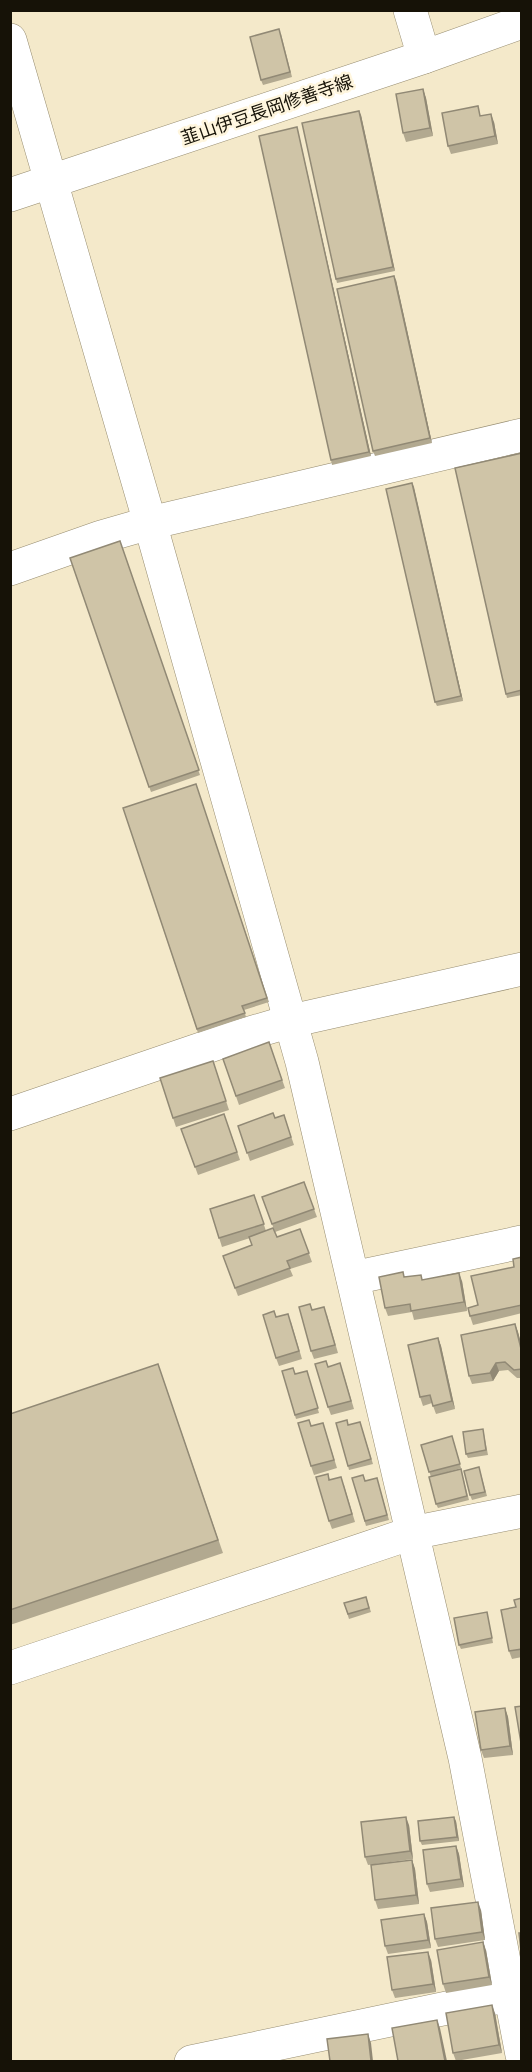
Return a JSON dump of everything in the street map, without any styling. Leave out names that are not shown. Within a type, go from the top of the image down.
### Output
[{"type":"street","points":[[410,10],[424,57]]},
{"type":"street","name":"韮山伊豆長岡修善寺線","points":[[10,195],[522,22]]},
{"type":"street","points":[[10,40],[291,1021],[465,1758],[509,1995],[520,2036]]},
{"type":"street","points":[[10,569],[101,537],[150,523],[522,435]]},
{"type":"street","points":[[10,1114],[233,1038],[291,1021],[522,969]]},
{"type":"street","points":[[353,1278],[522,1242]]},
{"type":"street","points":[[10,1668],[412,1533],[522,1511]]},
{"type":"street","points":[[191,2061],[509,1995]]},
{"type":"building","points":[[279,29],[290,72],[261,80],[250,37]]},
{"type":"building","points":[[423,89],[430,128],[403,133],[396,94]]},
{"type":"building","points":[[478,106],[480,116],[491,114],[495,136],[448,146],[442,113]]},
{"type":"building","points":[[359,111],[393,267],[336,279],[302,123]]},
{"type":"building","points":[[297,127],[369,452],[331,460],[259,136]]},
{"type":"building","points":[[394,276],[430,438],[373,451],[337,289]]},
{"type":"building","points":[[522,453],[522,690],[506,694],[455,468]]},
{"type":"building","points":[[412,483],[461,696],[435,702],[386,489]]},
{"type":"building","points":[[120,541],[199,770],[149,787],[70,558]]},
{"type":"building","points":[[196,784],[267,998],[242,1006],[245,1013],[197,1029],[123,808]]},
{"type":"building","points":[[269,1042],[282,1080],[236,1096],[223,1059]]},
{"type":"building","points":[[213,1061],[226,1101],[173,1118],[160,1078]]},
{"type":"building","points":[[273,1113],[275,1118],[284,1115],[291,1137],[247,1153],[238,1126]]},
{"type":"building","points":[[224,1114],[237,1152],[195,1167],[181,1129]]},
{"type":"building","points":[[304,1182],[314,1209],[272,1224],[262,1197]]},
{"type":"building","points":[[254,1195],[264,1224],[219,1238],[210,1209]]},
{"type":"building","points":[[273,1228],[277,1237],[300,1229],[309,1253],[287,1261],[290,1268],[235,1288],[223,1256],[252,1245],[249,1237]]},
{"type":"building","points":[[522,1257],[522,1305],[470,1316],[468,1308],[478,1305],[471,1276],[514,1267],[513,1259]]},
{"type":"building","points":[[403,1272],[404,1277],[421,1275],[422,1280],[459,1273],[464,1302],[411,1311],[410,1304],[385,1308],[379,1277]]},
{"type":"building","points":[[310,1304],[312,1310],[324,1307],[335,1345],[311,1351],[299,1307]]},
{"type":"building","points":[[274,1311],[276,1317],[288,1314],[299,1351],[276,1358],[263,1315]]},
{"type":"building","points":[[515,1324],[522,1353],[522,1369],[514,1370],[505,1362],[496,1363],[490,1373],[469,1376],[461,1335]]},
{"type":"building","points":[[438,1338],[452,1401],[433,1406],[430,1395],[420,1397],[408,1345]]},
{"type":"building","points":[[326,1361],[328,1367],[340,1363],[351,1401],[328,1407],[315,1364]]},
{"type":"building","points":[[158,1364],[218,1540],[10,1610],[10,1414]]},
{"type":"building","points":[[293,1368],[295,1374],[307,1371],[318,1408],[295,1415],[282,1371]]},
{"type":"building","points":[[309,1420],[311,1426],[323,1423],[334,1460],[311,1466],[298,1423]]},
{"type":"building","points":[[347,1420],[348,1425],[360,1422],[371,1459],[348,1466],[336,1423]]},
{"type":"building","points":[[483,1429],[486,1450],[466,1454],[463,1432]]},
{"type":"building","points":[[452,1436],[460,1464],[429,1472],[421,1445]]},
{"type":"building","points":[[479,1467],[485,1492],[470,1495],[464,1471]]},
{"type":"building","points":[[461,1469],[467,1496],[436,1504],[429,1477]]},
{"type":"building","points":[[328,1474],[329,1480],[341,1477],[352,1514],[329,1521],[316,1477]]},
{"type":"building","points":[[363,1475],[365,1481],[377,1478],[387,1515],[365,1521],[352,1478]]},
{"type":"building","points":[[366,1597],[369,1608],[348,1614],[344,1603]]},
{"type":"building","points":[[522,1598],[522,1649],[509,1651],[501,1610],[516,1607],[514,1600]]},
{"type":"building","points":[[487,1612],[492,1638],[459,1645],[454,1618]]},
{"type":"building","points":[[522,1706],[522,1743],[521,1743],[515,1707]]},
{"type":"building","points":[[505,1708],[510,1746],[481,1750],[475,1712]]},
{"type":"building","points":[[406,1817],[410,1851],[365,1857],[361,1822]]},
{"type":"building","points":[[454,1817],[457,1837],[420,1841],[418,1821]]},
{"type":"building","points":[[456,1846],[461,1879],[427,1884],[423,1850]]},
{"type":"building","points":[[412,1860],[416,1895],[375,1900],[371,1865]]},
{"type":"building","points":[[478,1902],[482,1932],[435,1939],[431,1908]]},
{"type":"building","points":[[424,1914],[428,1940],[385,1946],[381,1920]]},
{"type":"building","points":[[519,1933],[522,1933],[521,1951]]},
{"type":"building","points":[[483,1942],[489,1977],[443,1984],[437,1950]]},
{"type":"building","points":[[428,1952],[433,1984],[392,1990],[387,1957]]},
{"type":"building","points":[[492,2005],[499,2045],[453,2053],[446,2013]]},
{"type":"building","points":[[437,2020],[445,2061],[398,2061],[392,2028]]},
{"type":"building","points":[[368,2034],[371,2061],[330,2061],[327,2039]]}]
